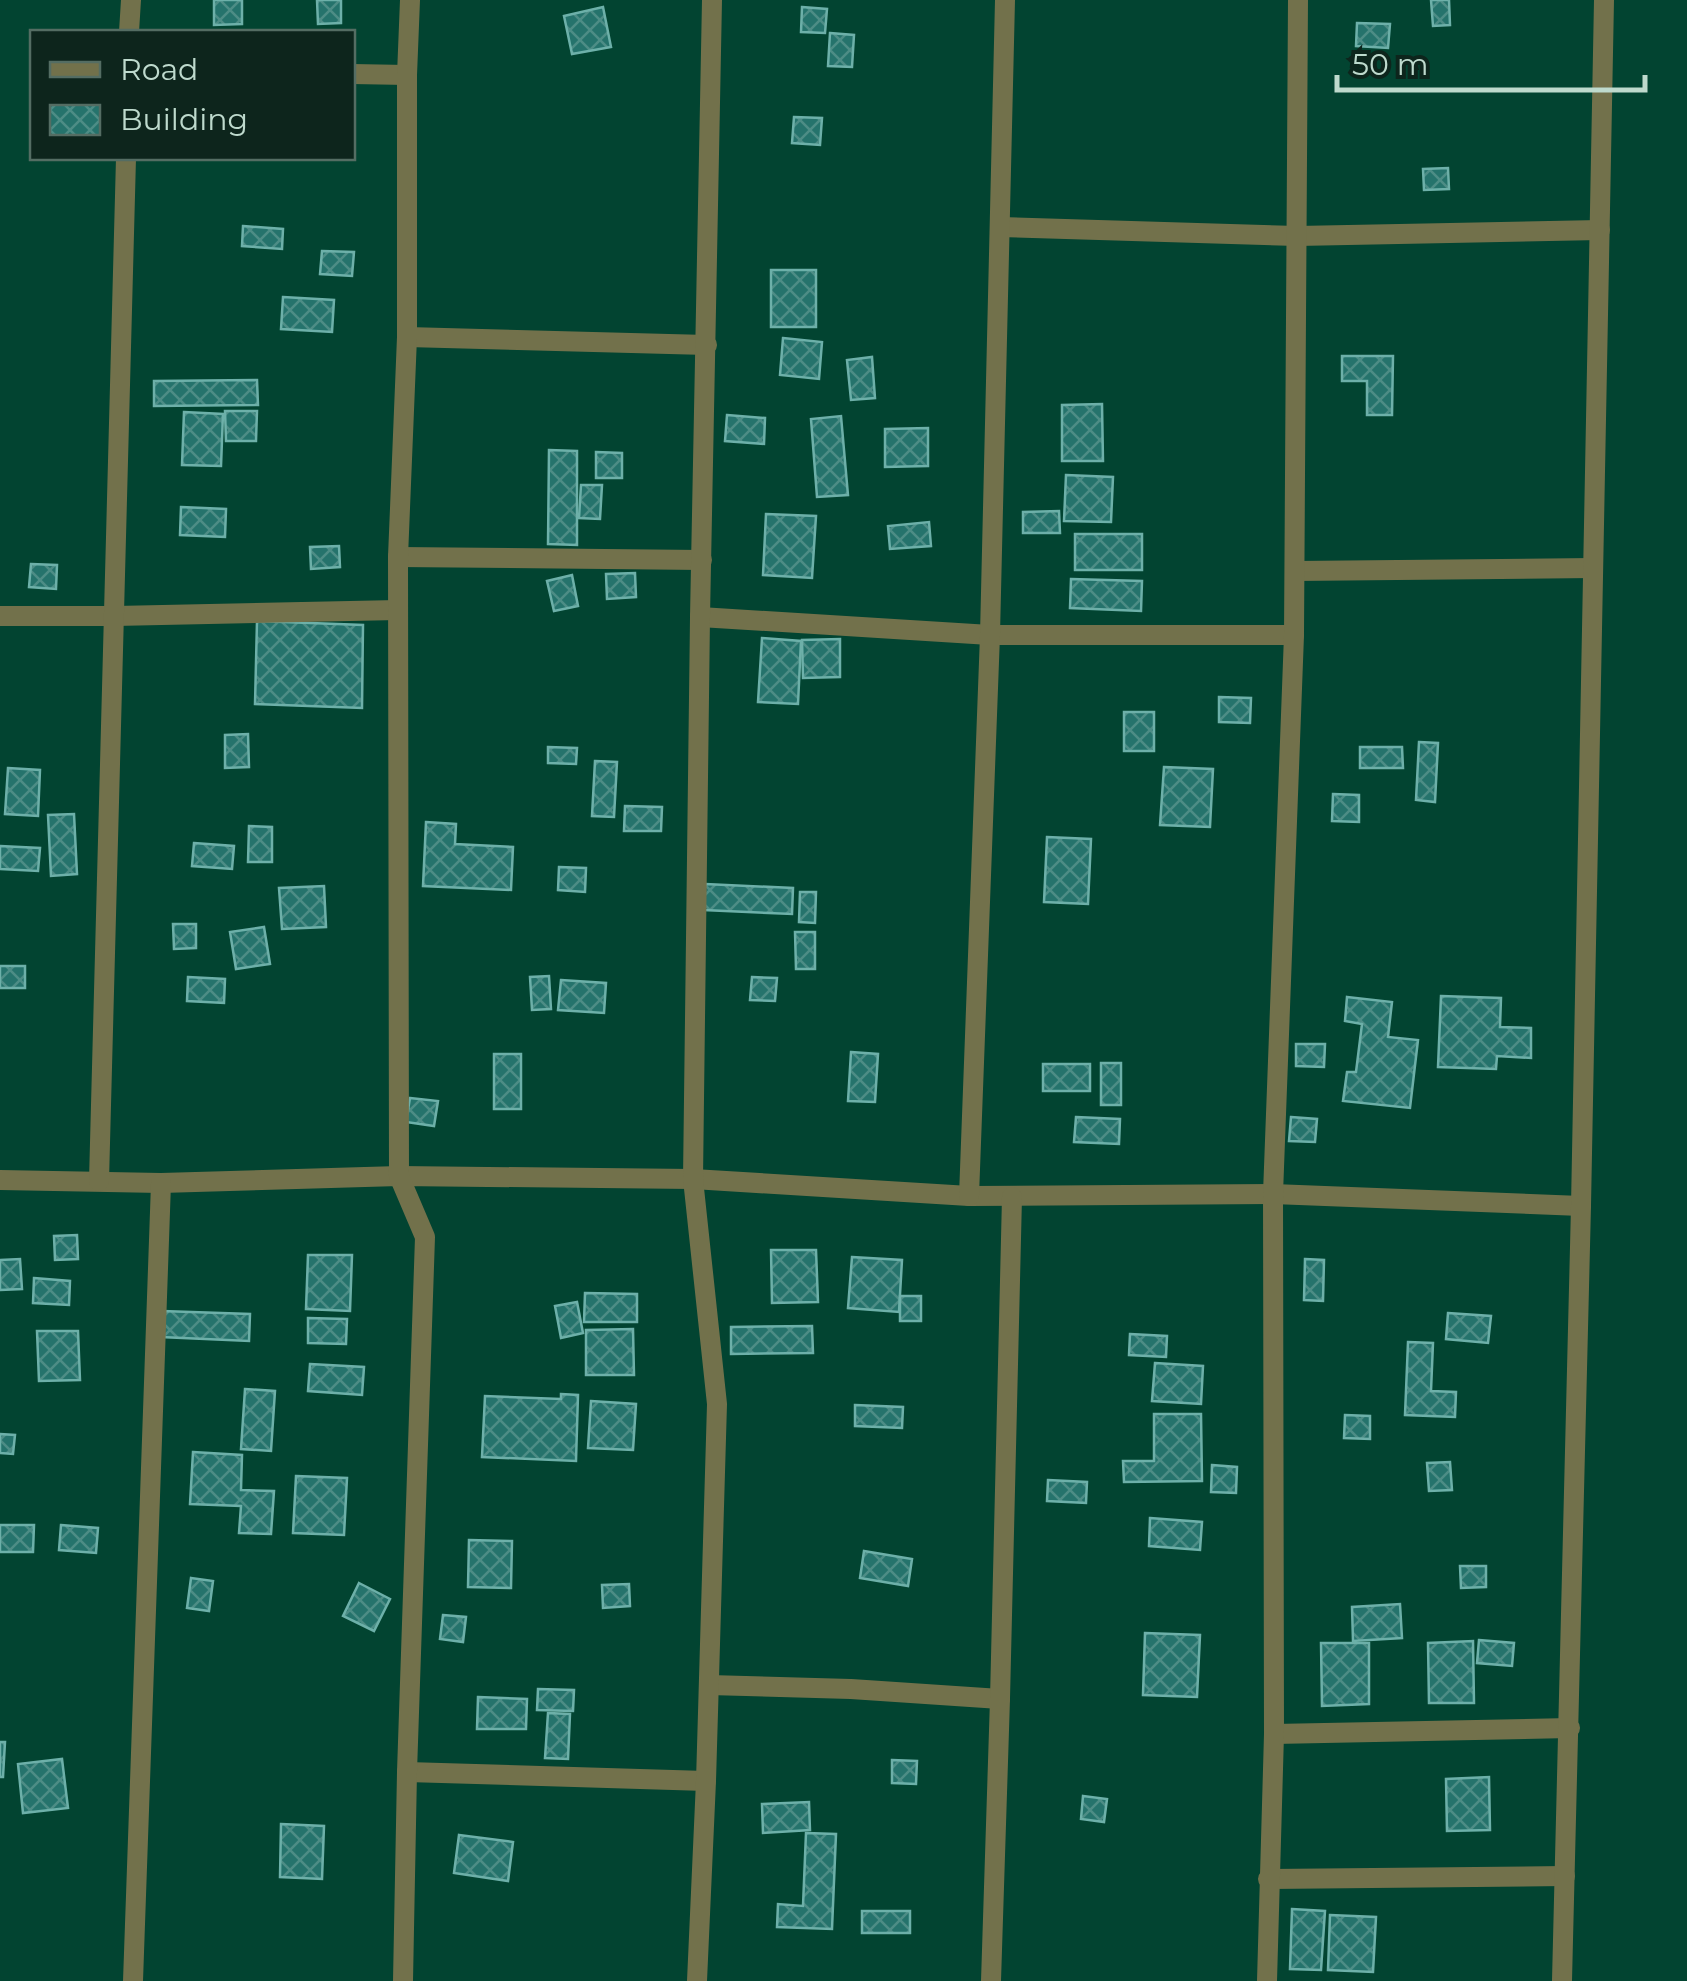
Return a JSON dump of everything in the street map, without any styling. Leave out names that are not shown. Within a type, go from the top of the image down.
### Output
[{"type":"street","points":[[129,30],[130,0]]},
{"type":"street","points":[[403,1981],[406,1772],[426,1238],[398,1176],[398,557],[407,337],[410,0]]},
{"type":"street","points":[[697,1981],[717,1404],[693,1178],[712,0]]},
{"type":"street","points":[[969,1196],[990,635],[1005,0]]},
{"type":"street","points":[[1267,1981],[1274,1734],[1273,1194],[1294,635],[1298,0]]},
{"type":"street","points":[[1562,1981],[1604,0]]},
{"type":"street","points":[[355,74],[407,75]]},
{"type":"street","points":[[99,1182],[126,160]]},
{"type":"street","points":[[1000,227],[1297,236],[1600,230]]},
{"type":"street","points":[[407,337],[707,344]]},
{"type":"street","points":[[398,557],[702,560]]},
{"type":"street","points":[[1295,571],[1593,568]]},
{"type":"street","points":[[0,616],[398,610]]},
{"type":"street","points":[[700,617],[990,635],[1294,635]]},
{"type":"street","points":[[0,1180],[693,1178],[969,1196],[1273,1194],[1581,1206]]},
{"type":"street","points":[[133,1981],[161,1182]]},
{"type":"street","points":[[991,1981],[1012,1197]]},
{"type":"street","points":[[708,1685],[1000,1699]]},
{"type":"street","points":[[1274,1734],[1570,1728]]},
{"type":"street","points":[[406,1772],[706,1781]]},
{"type":"street","points":[[1268,1879],[1565,1876]]},
{"type":"building","points":[[214,0],[242,0],[242,24],[214,25]]},
{"type":"building","points":[[317,0],[341,0],[341,23],[318,24]]},
{"type":"building","points":[[1431,0],[1449,0],[1450,25],[1433,26]]},
{"type":"building","points":[[603,7],[611,47],[572,54],[564,16]]},
{"type":"building","points":[[802,7],[827,9],[825,33],[801,32]]},
{"type":"building","points":[[1357,23],[1390,24],[1388,48],[1356,46]]},
{"type":"building","points":[[830,33],[854,35],[852,67],[828,66]]},
{"type":"building","points":[[794,117],[822,118],[820,145],[792,143]]},
{"type":"building","points":[[1448,168],[1449,189],[1424,190],[1423,169]]},
{"type":"building","points":[[243,226],[283,229],[282,249],[242,246]]},
{"type":"building","points":[[322,251],[354,252],[352,276],[320,274]]},
{"type":"building","points":[[771,270],[816,270],[816,327],[771,327]]},
{"type":"building","points":[[283,297],[334,300],[332,332],[281,329]]},
{"type":"building","points":[[783,338],[822,342],[819,379],[780,375]]},
{"type":"building","points":[[1342,356],[1393,356],[1392,415],[1367,415],[1367,381],[1342,381]]},
{"type":"building","points":[[872,357],[875,398],[851,400],[847,360]]},
{"type":"building","points":[[257,380],[258,405],[154,406],[154,381]]},
{"type":"building","points":[[1102,404],[1103,461],[1062,461],[1062,405]]},
{"type":"building","points":[[225,411],[257,411],[256,441],[226,441]]},
{"type":"building","points":[[184,412],[223,414],[221,466],[182,465]]},
{"type":"building","points":[[727,415],[765,418],[764,444],[725,441]]},
{"type":"building","points":[[841,416],[848,495],[817,497],[811,419]]},
{"type":"building","points":[[928,428],[928,466],[885,467],[885,429]]},
{"type":"building","points":[[549,450],[577,451],[577,545],[548,544]]},
{"type":"building","points":[[596,452],[622,453],[622,478],[596,478]]},
{"type":"building","points":[[1066,475],[1113,477],[1111,522],[1064,521]]},
{"type":"building","points":[[581,485],[602,485],[600,519],[579,518]]},
{"type":"building","points":[[181,507],[226,509],[225,537],[180,535]]},
{"type":"building","points":[[1059,511],[1060,533],[1023,533],[1023,512]]},
{"type":"building","points":[[766,514],[816,516],[812,578],[763,575]]},
{"type":"building","points":[[929,522],[931,546],[890,549],[888,526]]},
{"type":"building","points":[[1075,534],[1142,534],[1142,570],[1075,570]]},
{"type":"building","points":[[339,546],[340,567],[311,569],[310,547]]},
{"type":"building","points":[[31,564],[57,565],[56,589],[29,587]]},
{"type":"building","points":[[635,573],[636,597],[607,599],[606,574]]},
{"type":"building","points":[[572,575],[578,606],[554,611],[547,581]]},
{"type":"building","points":[[1071,579],[1142,581],[1141,611],[1070,608]]},
{"type":"building","points":[[257,621],[363,625],[362,708],[255,704]]},
{"type":"building","points":[[762,638],[801,641],[798,704],[758,702]]},
{"type":"building","points":[[840,639],[840,677],[803,678],[802,640]]},
{"type":"building","points":[[1219,697],[1251,698],[1250,723],[1219,722]]},
{"type":"building","points":[[1124,712],[1154,712],[1154,751],[1124,751]]},
{"type":"building","points":[[248,734],[249,767],[225,768],[225,735]]},
{"type":"building","points":[[1419,742],[1438,743],[1435,802],[1416,800]]},
{"type":"building","points":[[548,747],[577,748],[576,764],[548,763]]},
{"type":"building","points":[[1360,747],[1402,747],[1403,768],[1360,768]]},
{"type":"building","points":[[595,761],[617,762],[614,817],[592,816]]},
{"type":"building","points":[[1164,767],[1213,769],[1210,827],[1160,825]]},
{"type":"building","points":[[8,768],[40,770],[38,816],[5,814]]},
{"type":"building","points":[[1333,794],[1359,795],[1359,822],[1332,821]]},
{"type":"building","points":[[625,806],[662,807],[661,831],[624,831]]},
{"type":"building","points":[[74,814],[77,874],[51,876],[48,815]]},
{"type":"building","points":[[426,822],[456,824],[455,844],[513,847],[511,890],[423,886]]},
{"type":"building","points":[[249,826],[272,827],[272,862],[248,862]]},
{"type":"building","points":[[1047,837],[1091,839],[1088,904],[1044,902]]},
{"type":"building","points":[[194,843],[234,846],[232,869],[192,866]]},
{"type":"building","points":[[0,846],[40,848],[38,871],[0,869]]},
{"type":"building","points":[[559,867],[586,868],[585,892],[558,890]]},
{"type":"building","points":[[705,884],[793,888],[792,914],[704,910]]},
{"type":"building","points":[[324,886],[326,927],[282,929],[279,888]]},
{"type":"building","points":[[800,892],[816,892],[815,923],[799,922]]},
{"type":"building","points":[[173,924],[196,924],[196,948],[174,949]]},
{"type":"building","points":[[264,927],[270,964],[236,969],[230,932]]},
{"type":"building","points":[[795,932],[815,932],[815,969],[796,969]]},
{"type":"building","points":[[0,966],[25,966],[25,988],[0,988]]},
{"type":"building","points":[[549,976],[551,1009],[532,1010],[530,977]]},
{"type":"building","points":[[188,977],[225,979],[224,1003],[187,1001]]},
{"type":"building","points":[[752,977],[777,978],[775,1001],[750,1000]]},
{"type":"building","points":[[561,980],[606,983],[604,1013],[558,1010]]},
{"type":"building","points":[[1441,996],[1501,998],[1500,1027],[1531,1028],[1531,1058],[1497,1056],[1496,1069],[1438,1067]]},
{"type":"building","points":[[1347,997],[1392,1002],[1388,1037],[1418,1040],[1410,1108],[1343,1101],[1347,1072],[1356,1072],[1362,1024],[1345,1021]]},
{"type":"building","points":[[1296,1044],[1325,1044],[1324,1067],[1296,1066]]},
{"type":"building","points":[[851,1052],[878,1054],[875,1102],[848,1101]]},
{"type":"building","points":[[494,1054],[521,1054],[521,1109],[494,1109]]},
{"type":"building","points":[[1101,1063],[1121,1063],[1121,1105],[1101,1105]]},
{"type":"building","points":[[1043,1064],[1090,1064],[1090,1091],[1043,1091]]},
{"type":"building","points":[[410,1098],[438,1101],[434,1126],[406,1122]]},
{"type":"building","points":[[1076,1117],[1120,1119],[1119,1144],[1074,1142]]},
{"type":"building","points":[[1291,1117],[1317,1119],[1315,1142],[1289,1141]]},
{"type":"building","points":[[77,1235],[78,1259],[55,1260],[54,1236]]},
{"type":"building","points":[[771,1250],[816,1250],[818,1302],[772,1303]]},
{"type":"building","points":[[308,1255],[352,1255],[350,1311],[306,1309]]},
{"type":"building","points":[[852,1257],[902,1260],[899,1312],[848,1308]]},
{"type":"building","points":[[20,1259],[22,1289],[0,1290],[0,1260]]},
{"type":"building","points":[[1305,1259],[1324,1260],[1323,1301],[1304,1300]]},
{"type":"building","points":[[34,1278],[70,1281],[69,1305],[33,1303]]},
{"type":"building","points":[[585,1293],[637,1294],[637,1322],[584,1322]]},
{"type":"building","points":[[900,1296],[921,1296],[921,1321],[900,1321]]},
{"type":"building","points":[[577,1302],[583,1333],[561,1338],[555,1306]]},
{"type":"building","points":[[162,1311],[250,1314],[249,1341],[161,1337]]},
{"type":"building","points":[[1448,1313],[1491,1316],[1488,1343],[1446,1339]]},
{"type":"building","points":[[308,1318],[347,1319],[346,1344],[308,1343]]},
{"type":"building","points":[[812,1326],[813,1353],[731,1354],[731,1327]]},
{"type":"building","points":[[633,1329],[634,1375],[586,1375],[586,1330]]},
{"type":"building","points":[[37,1331],[78,1331],[80,1380],[39,1381]]},
{"type":"building","points":[[1130,1334],[1167,1336],[1166,1357],[1129,1355]]},
{"type":"building","points":[[1408,1342],[1433,1343],[1431,1391],[1456,1392],[1455,1417],[1405,1415]]},
{"type":"building","points":[[1155,1363],[1203,1366],[1201,1404],[1152,1401]]},
{"type":"building","points":[[310,1364],[364,1367],[362,1395],[308,1391]]},
{"type":"building","points":[[245,1389],[275,1391],[271,1451],[241,1449]]},
{"type":"building","points":[[561,1394],[578,1395],[576,1461],[482,1457],[485,1396],[561,1399]]},
{"type":"building","points":[[591,1401],[636,1404],[633,1450],[588,1448]]},
{"type":"building","points":[[855,1405],[903,1407],[902,1428],[855,1426]]},
{"type":"building","points":[[1154,1414],[1201,1414],[1202,1481],[1124,1482],[1123,1461],[1154,1461]]},
{"type":"building","points":[[1345,1415],[1370,1416],[1370,1439],[1344,1438]]},
{"type":"building","points":[[0,1434],[15,1435],[13,1454],[0,1453]]},
{"type":"building","points":[[193,1452],[242,1455],[241,1490],[274,1491],[271,1534],[239,1533],[241,1506],[190,1504]]},
{"type":"building","points":[[1450,1462],[1452,1490],[1429,1491],[1427,1463]]},
{"type":"building","points":[[1212,1465],[1237,1467],[1236,1493],[1211,1492]]},
{"type":"building","points":[[296,1476],[347,1478],[344,1535],[293,1533]]},
{"type":"building","points":[[1048,1480],[1087,1482],[1086,1503],[1047,1501]]},
{"type":"building","points":[[1150,1518],[1202,1522],[1200,1550],[1149,1546]]},
{"type":"building","points":[[0,1525],[34,1525],[33,1552],[0,1552]]},
{"type":"building","points":[[61,1525],[98,1528],[96,1553],[59,1550]]},
{"type":"building","points":[[469,1540],[512,1541],[511,1588],[468,1587]]},
{"type":"building","points":[[864,1551],[912,1559],[908,1586],[860,1578]]},
{"type":"building","points":[[1460,1566],[1486,1566],[1486,1587],[1461,1588]]},
{"type":"building","points":[[191,1578],[213,1581],[209,1611],[187,1608]]},
{"type":"building","points":[[359,1583],[390,1599],[374,1631],[343,1616]]},
{"type":"building","points":[[629,1584],[630,1606],[603,1608],[602,1585]]},
{"type":"building","points":[[1400,1604],[1402,1638],[1353,1641],[1352,1607]]},
{"type":"building","points":[[443,1615],[466,1617],[463,1642],[440,1639]]},
{"type":"building","points":[[1145,1633],[1200,1635],[1197,1697],[1143,1695]]},
{"type":"building","points":[[1479,1640],[1514,1643],[1512,1666],[1477,1663]]},
{"type":"building","points":[[1473,1641],[1474,1703],[1429,1703],[1428,1643]]},
{"type":"building","points":[[1321,1643],[1369,1643],[1369,1704],[1322,1706]]},
{"type":"building","points":[[538,1689],[574,1690],[573,1711],[537,1710]]},
{"type":"building","points":[[478,1697],[527,1699],[526,1729],[477,1729]]},
{"type":"building","points":[[548,1713],[570,1714],[568,1759],[545,1758]]},
{"type":"building","points":[[0,1742],[5,1742],[3,1777],[0,1777]]},
{"type":"building","points":[[62,1759],[68,1808],[23,1813],[18,1764]]},
{"type":"building","points":[[892,1760],[917,1761],[916,1784],[892,1783]]},
{"type":"building","points":[[1489,1777],[1490,1830],[1447,1831],[1446,1779]]},
{"type":"building","points":[[1083,1796],[1107,1799],[1104,1822],[1081,1819]]},
{"type":"building","points":[[809,1802],[810,1830],[763,1833],[762,1804]]},
{"type":"building","points":[[281,1824],[324,1826],[322,1879],[280,1877]]},
{"type":"building","points":[[806,1833],[836,1834],[832,1929],[777,1927],[778,1904],[803,1906]]},
{"type":"building","points":[[459,1835],[513,1842],[508,1881],[454,1873]]},
{"type":"building","points":[[1292,1909],[1325,1911],[1321,1970],[1290,1969]]},
{"type":"building","points":[[862,1911],[910,1911],[910,1933],[862,1933]]},
{"type":"building","points":[[1330,1915],[1376,1917],[1373,1972],[1328,1970]]}]
